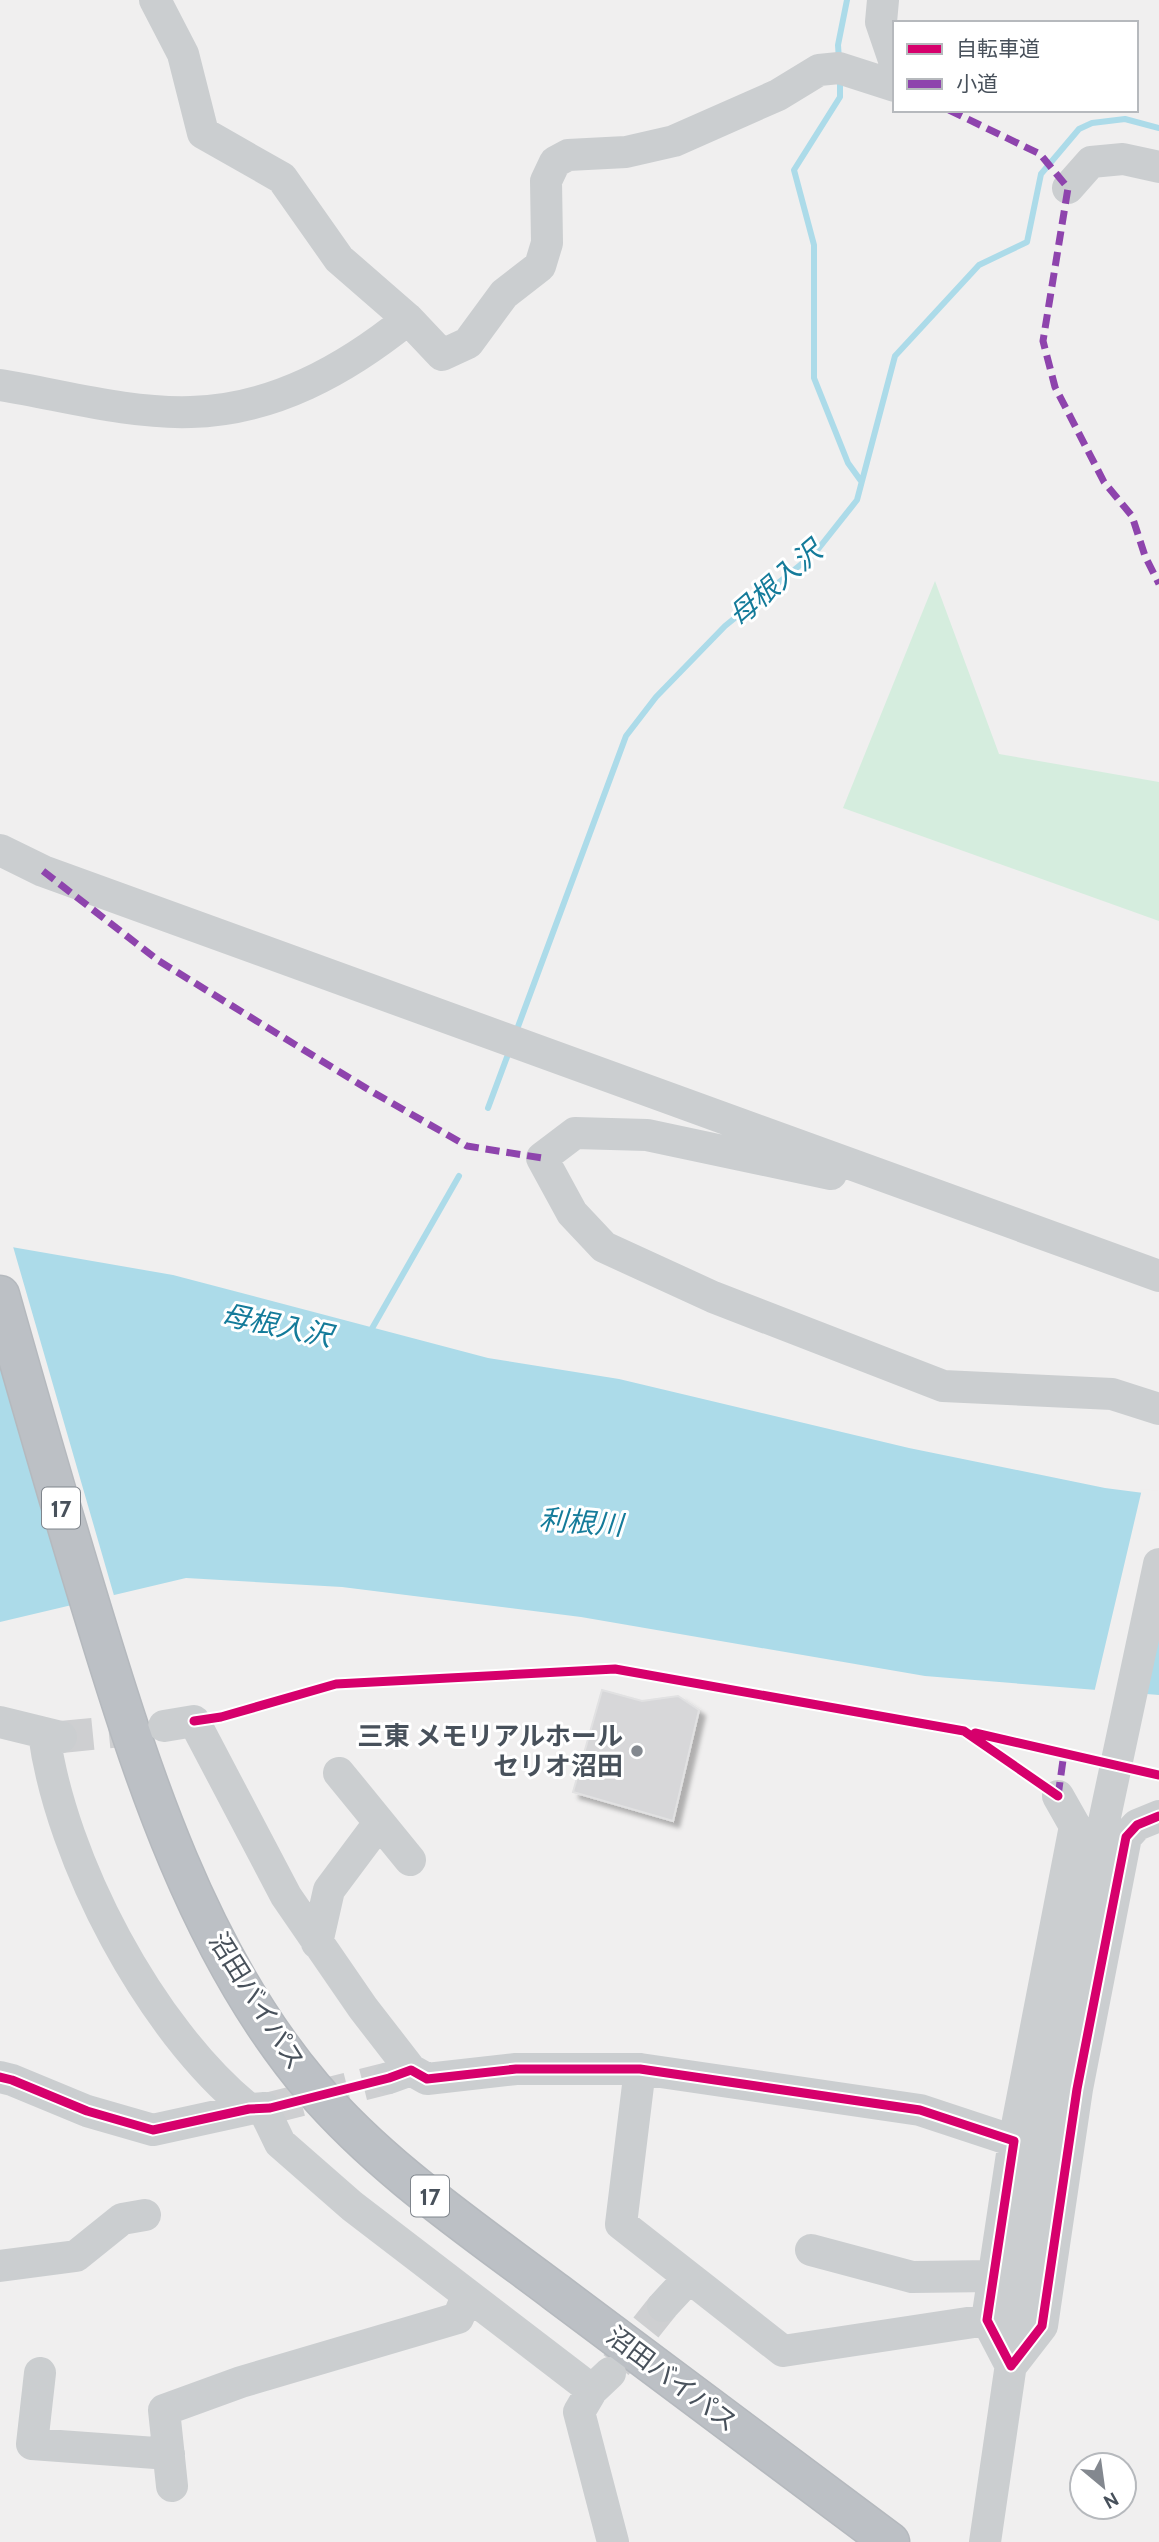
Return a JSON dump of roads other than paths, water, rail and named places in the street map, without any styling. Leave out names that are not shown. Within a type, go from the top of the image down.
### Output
[{"type":"highway","name":"沼田バイパス","points":[[0,1295],[125,1719],[148,1788],[223,1951],[259,2011],[312,2086],[380,2155],[462,2222],[890,2542]]},
{"type":"street","points":[[155,0],[183,54],[202,133],[282,178],[339,259],[408,319],[442,355],[468,343],[504,293],[540,265],[547,243],[546,181],[555,162],[568,155],[626,152],[674,141],[778,95],[818,70],[839,68],[893,85]]},
{"type":"street","points":[[883,0],[881,22],[893,57]]},
{"type":"street","points":[[1068,188],[1091,162],[1123,159],[1159,167]]},
{"type":"street","points":[[0,385],[128,407],[190,412],[240,407],[290,394],[373,348],[408,319]]},
{"type":"street","points":[[0,849],[43,871],[1159,1276]]},
{"type":"street","points":[[932,1194],[647,1135],[575,1133],[542,1158],[572,1213],[604,1247],[713,1297],[943,1386],[1112,1394],[1159,1409]]},
{"type":"street","points":[[985,2542],[1044,2138],[1077,1948],[1111,1775],[1159,1564]]},
{"type":"street","points":[[164,1726],[194,1721],[286,1896],[400,2074],[427,2079],[516,2069],[640,2069],[920,2110],[1014,2141]]},
{"type":"street","points":[[0,1722],[52,1735],[48,1765],[83,1875],[125,1954],[169,2021],[221,2086],[261,2109],[280,2143],[352,2206],[467,2296],[601,2382],[579,2412],[613,2542]]},
{"type":"street","points":[[338,1773],[410,1860]]},
{"type":"street","points":[[1012,2366],[988,2320],[1014,2141],[1081,1827],[1058,1796]]},
{"type":"street","points":[[1012,2366],[1042,2326],[1077,2089],[1125,1836],[1137,1825],[1159,1816]]},
{"type":"street","points":[[317,1943],[329,1889],[379,1823]]},
{"type":"street","points":[[640,2069],[621,2224],[783,2351],[988,2320]]},
{"type":"street","points":[[0,2077],[87,2111],[153,2130],[261,2109]]},
{"type":"street","points":[[0,2266],[76,2256],[122,2219],[145,2215]]},
{"type":"street","points":[[811,2250],[912,2277],[994,2276]]},
{"type":"street","points":[[663,2306],[688,2279]]},
{"type":"street","points":[[172,2486],[164,2410],[241,2382],[458,2318],[467,2296]]},
{"type":"street","points":[[40,2373],[33,2444],[169,2454]]},
{"type":"water","name":"利根川","points":[[0,1245],[173,1275],[488,1358],[619,1379],[909,1448],[1105,1488],[1159,1495],[1159,1695],[925,1676],[581,1617],[342,1587],[186,1578],[0,1622]]},
{"type":"waterway","points":[[839,60],[838,45],[847,0]]},
{"type":"waterway","points":[[840,78],[840,97],[794,170],[814,245],[814,378],[848,463],[861,481]]},
{"type":"waterway","name":"母根入沢","points":[[516,1032],[626,736],[656,697],[725,626],[815,553],[857,500],[895,356],[979,265],[1027,242],[1041,174],[1079,129],[1092,123],[1125,119],[1159,128]]},
{"type":"waterway","name":"母根入沢","points":[[488,1108],[510,1049]]},
{"type":"waterway","name":"母根入沢","points":[[370,1332],[459,1176]]},
{"type":"tunnel","points":[[61,1737],[152,1728]]},
{"type":"tunnel","points":[[270,2108],[389,2078]]},
{"type":"tunnel","points":[[616,2365],[663,2306]]},
{"type":"place","name":"三東 メモリアルホール セリオ沼田","points":[[637,1751]]}]
